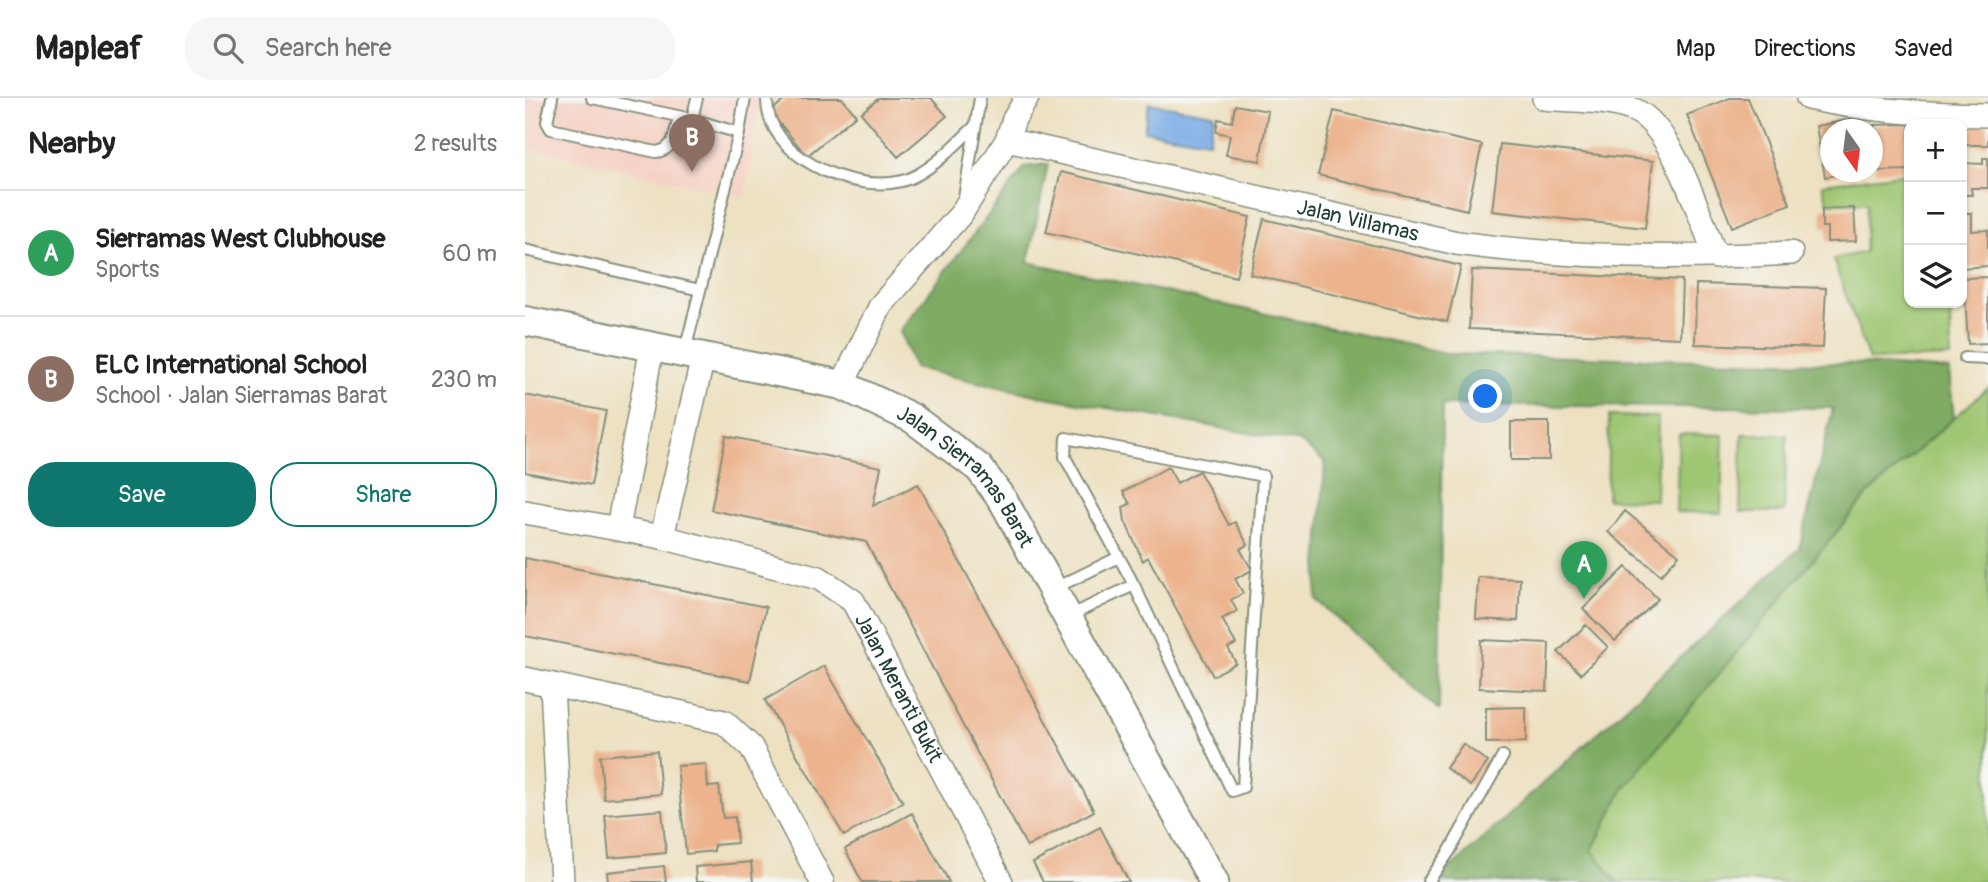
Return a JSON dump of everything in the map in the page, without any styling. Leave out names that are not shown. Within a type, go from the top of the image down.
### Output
[{"type":"street","points":[[842,385],[881,305],[961,214],[1007,140],[1014,119],[1027,98]]},
{"type":"street","points":[[1544,98],[1614,104],[1637,111],[1658,127],[1671,147],[1716,257]]},
{"type":"street","points":[[1808,98],[1865,108],[1988,115]]},
{"type":"street","name":"Jalan Villamas","points":[[1007,140],[1457,243],[1511,251],[1716,257],[1791,253]]},
{"type":"street","name":"Jalan Sierramas Barat","points":[[525,321],[842,385],[912,418],[979,468],[1004,502],[1214,882]]},
{"type":"street","points":[[618,528],[652,347]]},
{"type":"street","points":[[662,537],[694,355]]},
{"type":"street","name":"Jalan Meranti Bukit","points":[[525,512],[662,537],[819,578],[853,601],[1002,882]]},
{"type":"street","points":[[525,679],[725,722],[751,747],[822,882]]},
{"type":"street","points":[[552,685],[562,882]]},
{"type":"lane","points":[[552,98],[547,122],[551,129],[656,152],[669,147],[679,117]]},
{"type":"lane","points":[[592,98],[692,119],[739,133]]},
{"type":"lane","points":[[692,119],[697,98]]},
{"type":"lane","points":[[694,355],[700,290],[739,133],[745,98]]},
{"type":"lane","points":[[767,98],[770,121],[775,133],[803,159],[830,173],[861,181],[903,181],[941,158],[975,126]]},
{"type":"lane","points":[[961,214],[980,98]]},
{"type":"lane","points":[[525,250],[700,290]]},
{"type":"lane","points":[[1965,358],[1988,359]]},
{"type":"lane","points":[[1066,438],[1263,476],[1243,787],[1232,791],[1134,585],[1065,457],[1066,438]]},
{"type":"lane","points":[[1053,589],[1119,557]]},
{"type":"lane","points":[[1067,617],[1134,585]]},
{"type":"lane","points":[[1428,882],[1449,852],[1503,756]]},
{"type":"shaded area","points":[[525,98],[760,98],[745,197],[525,147]]},
{"type":"green space","points":[[1048,164],[1028,262],[1450,354],[1866,364],[1949,370],[1954,418],[1867,495],[1624,788],[1592,850],[1617,882],[1443,882],[1444,874],[1800,548],[1833,408],[1442,405],[1439,710],[1316,599],[1325,462],[1300,442],[1040,396],[914,368],[900,331],[1025,167]]},
{"type":"green space","points":[[1904,174],[1904,308],[1950,308],[1951,357],[1869,360],[1833,259],[1865,252],[1867,203],[1828,203],[1822,184],[1883,182],[1883,176]]},
{"type":"green space","points":[[1988,388],[1988,882],[1617,882],[1592,850],[1624,788],[1867,495]]},
{"type":"green space","points":[[1609,416],[1658,417],[1656,500],[1607,499]]},
{"type":"green space","points":[[1679,434],[1723,435],[1721,513],[1676,512]]},
{"type":"green space","points":[[1742,434],[1787,435],[1784,512],[1740,512]]},
{"type":"water","points":[[1149,103],[1214,114],[1209,141],[1144,131]]},
{"type":"building","points":[[787,98],[842,98],[856,115],[807,156],[770,112]]},
{"type":"building","points":[[879,98],[931,98],[947,116],[898,157],[861,113]]},
{"type":"building","points":[[1730,98],[1748,98],[1790,204],[1732,227],[1687,115]]},
{"type":"building","points":[[1235,105],[1268,111],[1260,161],[1226,155],[1230,135],[1216,132],[1218,119],[1232,122]]},
{"type":"building","points":[[1334,111],[1482,145],[1467,210],[1318,175]]},
{"type":"building","points":[[1904,124],[1904,170],[1883,171],[1883,125]]},
{"type":"building","points":[[1820,125],[1820,149],[1816,126]]},
{"type":"building","points":[[1967,125],[1988,125],[1988,145],[1967,145]]},
{"type":"building","points":[[1500,144],[1653,161],[1645,228],[1492,211]]},
{"type":"building","points":[[1983,158],[1988,158],[1988,188],[1971,188],[1972,195],[1967,195],[1967,163],[1983,164]]},
{"type":"building","points":[[1061,172],[1250,217],[1236,277],[1046,232]]},
{"type":"building","points":[[1854,208],[1856,241],[1827,242],[1827,227],[1822,227],[1822,209]]},
{"type":"building","points":[[1967,213],[1972,213],[1972,231],[1988,230],[1988,266],[1967,268]]},
{"type":"building","points":[[1264,219],[1461,266],[1447,322],[1250,274]]},
{"type":"building","points":[[1472,270],[1682,280],[1680,338],[1469,329]]},
{"type":"building","points":[[1988,277],[1988,343],[1968,344],[1967,278]]},
{"type":"building","points":[[1696,284],[1826,288],[1823,348],[1695,344]]},
{"type":"building","points":[[525,395],[606,411],[591,485],[525,472]]},
{"type":"building","points":[[1511,422],[1549,422],[1549,460],[1511,460]]},
{"type":"building","points":[[726,436],[881,467],[873,506],[918,484],[1094,811],[1027,847],[866,542],[711,510]]},
{"type":"building","points":[[1168,467],[1177,483],[1199,471],[1229,525],[1235,522],[1248,545],[1240,549],[1252,570],[1235,579],[1243,593],[1231,600],[1237,611],[1222,619],[1236,644],[1228,648],[1236,663],[1213,676],[1148,557],[1143,561],[1125,521],[1123,507],[1130,504],[1123,492]]},
{"type":"building","points":[[1625,511],[1679,555],[1661,575],[1608,532]]},
{"type":"building","points":[[525,558],[766,607],[750,681],[525,636]]},
{"type":"building","points":[[1626,567],[1658,599],[1615,641],[1583,609]]},
{"type":"building","points":[[1478,577],[1520,579],[1518,621],[1476,619]]},
{"type":"building","points":[[1586,625],[1608,647],[1581,674],[1558,652]]},
{"type":"building","points":[[1481,640],[1549,643],[1547,691],[1479,688]]},
{"type":"building","points":[[824,666],[903,802],[844,836],[765,700]]},
{"type":"building","points":[[1526,707],[1526,742],[1486,743],[1486,708]]},
{"type":"building","points":[[1463,744],[1488,762],[1470,786],[1446,768]]},
{"type":"building","points":[[657,751],[661,794],[604,799],[600,756]]},
{"type":"building","points":[[706,764],[708,787],[719,786],[723,818],[735,817],[737,843],[714,845],[714,851],[686,854],[677,766]]},
{"type":"building","points":[[662,810],[666,853],[609,858],[605,815]]},
{"type":"building","points":[[912,813],[949,882],[862,882],[845,849]]},
{"type":"building","points":[[1100,827],[1129,882],[1043,882],[1033,863]]},
{"type":"building","points":[[751,862],[753,882],[696,882],[695,867]]},
{"type":"building","points":[[664,866],[666,882],[608,882],[607,872]]},
{"type":"place","name":"ELC International School","points":[[692,172]]},
{"type":"place","name":"Sierramas West Clubhouse","points":[[1584,599]]}]
